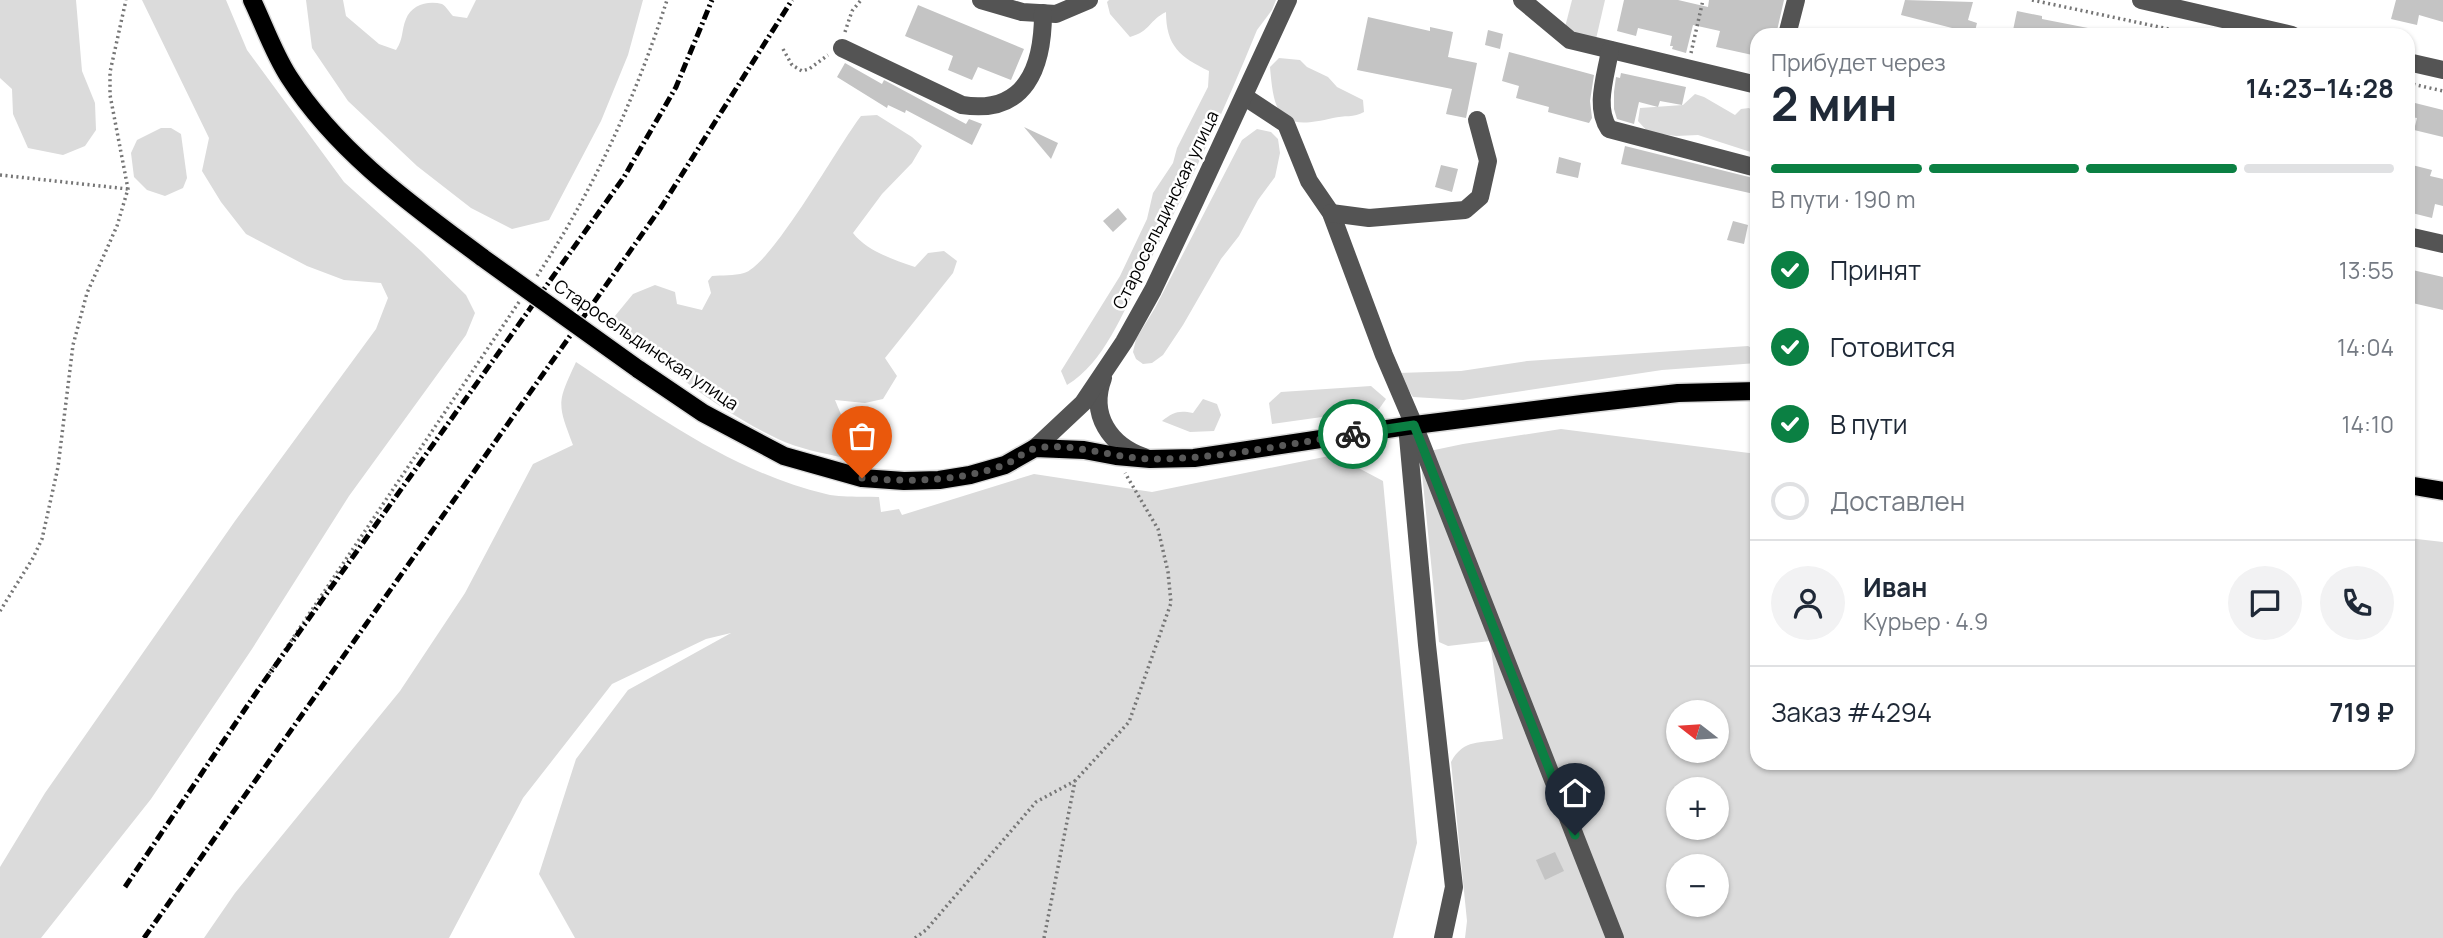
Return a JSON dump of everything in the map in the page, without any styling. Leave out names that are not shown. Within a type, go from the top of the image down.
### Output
[{"type":"main road","name":"Старосельдинская улица","points":[[252,0],[288,76],[333,135],[394,192],[638,369],[703,412],[784,456],[862,478],[904,481],[960,477],[1005,465],[1035,448]]},
{"type":"main road","points":[[1035,448],[1084,450],[1150,459],[1194,458],[1410,425],[1678,393],[1750,391]]},
{"type":"main road","points":[[2415,486],[2443,491]]},
{"type":"street","points":[[981,0],[1022,12],[1043,13],[1056,13],[1089,0]]},
{"type":"street","name":"Старосельдинская улица","points":[[1035,448],[1083,403],[1105,372],[1153,290],[1288,0]]},
{"type":"street","points":[[1522,0],[1570,40],[1750,83]]},
{"type":"street","points":[[1789,28],[1796,0]]},
{"type":"street","points":[[2141,0],[2168,3],[2264,28]]},
{"type":"street","points":[[842,48],[962,105],[979,108],[995,106],[1017,93],[1032,76],[1039,60],[1043,38],[1043,13]]},
{"type":"street","points":[[1610,50],[1601,118],[1609,130],[1750,165]]},
{"type":"street","points":[[2415,64],[2443,70]]},
{"type":"street","points":[[1245,97],[1286,124],[1309,181],[1331,213],[1410,425],[1615,938]]},
{"type":"street","points":[[1331,213],[1369,218],[1465,210],[1480,197],[1488,161],[1477,120]]},
{"type":"street","points":[[2415,238],[2443,244]]},
{"type":"street","points":[[1105,372],[1098,397],[1101,416],[1110,436],[1130,452],[1150,459]]},
{"type":"street","points":[[1410,425],[1427,645],[1454,887],[1443,938]]},
{"type":"path","points":[[0,611],[43,539],[58,467],[73,345],[87,293],[117,226],[128,189],[110,96],[113,55],[126,0]]},
{"type":"path","points":[[532,282],[601,165],[651,48],[667,0]]},
{"type":"path","points":[[783,49],[792,65],[802,71],[842,48],[852,11],[861,0]]},
{"type":"path","points":[[1687,68],[1703,0]]},
{"type":"path","points":[[2032,0],[2164,28]]},
{"type":"path","points":[[2415,85],[2443,91]]},
{"type":"path","points":[[0,176],[128,189]]},
{"type":"path","points":[[260,687],[524,294]]},
{"type":"path","points":[[915,938],[926,930],[1036,802],[1075,781],[1129,722],[1171,603],[1168,572],[1158,529],[1115,456]]},
{"type":"path","points":[[1044,938],[1075,781]]},
{"type":"shaded area","points":[[0,0],[76,0],[82,71],[95,103],[96,130],[85,146],[63,155],[28,148],[13,114],[12,89],[0,78]]},
{"type":"shaded area","points":[[142,0],[226,0],[247,50],[344,182],[466,295],[475,313],[466,335],[349,496],[252,649],[151,799],[41,938],[0,938],[0,867],[45,793],[235,521],[376,329],[388,298],[381,283],[344,280],[307,266],[246,234],[221,202],[202,171],[209,138]]},
{"type":"shaded area","points":[[306,0],[343,0],[346,16],[379,44],[396,50],[408,14],[426,3],[442,4],[453,16],[467,18],[476,0],[643,0],[628,55],[601,121],[549,220],[512,229],[471,208],[417,166],[348,101],[312,48]]},
{"type":"shaded area","points":[[1276,0],[1257,30],[1231,93],[1120,321],[1092,363],[1067,385],[1061,371],[1120,276],[1147,219],[1153,193],[1173,163],[1177,148],[1208,87],[1209,71],[1190,61],[1172,42],[1166,12],[1142,32],[1130,37],[1110,14],[1107,2]]},
{"type":"shaded area","points":[[1572,0],[1605,0],[1596,39],[1564,31]]},
{"type":"shaded area","points":[[1279,58],[1300,60],[1307,67],[1328,77],[1337,87],[1363,100],[1364,112],[1315,122],[1301,122],[1283,116],[1274,97],[1270,67]]},
{"type":"shaded area","points":[[1695,94],[1735,115],[1741,109],[1749,108],[1750,152],[1698,135],[1676,136],[1648,132],[1638,121],[1640,108],[1683,105]]},
{"type":"shaded area","points":[[877,115],[922,146],[912,163],[882,194],[853,233],[873,250],[915,267],[928,253],[944,251],[957,261],[953,273],[885,358],[897,376],[883,399],[865,403],[835,400],[850,436],[845,458],[778,439],[733,415],[691,386],[610,322],[633,294],[655,285],[675,292],[677,304],[702,310],[711,293],[708,281],[712,276],[744,273],[756,265],[788,227],[861,116]]},
{"type":"shaded area","points":[[161,128],[171,128],[181,134],[187,178],[183,188],[165,196],[147,190],[134,177],[131,153],[137,140]]},
{"type":"shaded area","points":[[1257,129],[1271,132],[1278,139],[1280,153],[1275,177],[1258,200],[1239,236],[1221,259],[1163,355],[1152,363],[1143,364],[1136,359],[1133,352],[1136,339],[1155,308],[1242,140]]},
{"type":"shaded area","points":[[1750,347],[1750,364],[1662,370],[1463,400],[1413,397],[1398,373],[1461,371],[1527,361]]},
{"type":"shaded area","points":[[576,362],[665,421],[727,456],[792,484],[826,494],[879,497],[881,512],[899,509],[902,515],[1034,474],[1152,492],[1334,455],[1383,481],[1417,843],[1393,938],[575,938],[539,874],[576,759],[628,690],[731,633],[706,639],[612,684],[523,798],[449,938],[204,938],[235,893],[400,691],[465,593],[533,464],[573,445],[561,403]]},
{"type":"shaded area","points":[[1371,386],[1386,399],[1379,409],[1272,424],[1269,403],[1281,392]]},
{"type":"shaded area","points":[[1203,399],[1217,404],[1221,415],[1214,431],[1190,432],[1162,421],[1176,412],[1193,413]]},
{"type":"shaded area","points":[[1561,429],[1750,453],[1750,770],[2415,770],[2415,539],[2443,542],[2443,938],[1465,938],[1467,921],[1451,762],[1467,745],[1503,739],[1490,641],[1448,646],[1439,642],[1420,453]]},
{"type":"building","points":[[1624,0],[1678,0],[1708,7],[1709,0],[1784,0],[1778,28],[1750,28],[1750,54],[1716,47],[1720,31],[1693,25],[1686,53],[1672,49],[1672,36],[1638,28],[1636,36],[1617,31]]},
{"type":"building","points":[[1905,0],[1973,2],[1968,20],[1977,23],[1976,28],[1952,28],[1901,15]]},
{"type":"building","points":[[2396,0],[2443,0],[2443,22],[2419,15],[2417,25],[2391,19]]},
{"type":"building","points":[[918,5],[1024,49],[1011,80],[978,67],[972,80],[948,70],[953,56],[905,36]]},
{"type":"building","points":[[2017,11],[2088,28],[2013,28]]},
{"type":"building","points":[[1368,17],[1430,31],[1430,27],[1453,32],[1448,57],[1477,63],[1466,118],[1446,114],[1452,89],[1357,70]]},
{"type":"building","points":[[1488,30],[1503,34],[1500,49],[1485,45]]},
{"type":"building","points":[[1509,52],[1594,75],[1590,101],[1592,118],[1589,123],[1548,112],[1549,107],[1516,98],[1519,86],[1502,81]]},
{"type":"building","points":[[845,63],[882,84],[886,81],[966,124],[969,119],[982,124],[972,145],[906,110],[905,113],[888,105],[887,108],[837,77]]},
{"type":"building","points":[[1621,73],[1686,87],[1682,105],[1660,101],[1658,107],[1639,102],[1634,124],[1617,119],[1614,92],[1616,77],[1620,78]]},
{"type":"building","points":[[2415,103],[2443,110],[2443,137],[2415,130]]},
{"type":"building","points":[[1024,127],[1058,143],[1051,159]]},
{"type":"building","points":[[1625,146],[1750,177],[1750,193],[1621,164]]},
{"type":"building","points":[[1559,157],[1581,163],[1578,178],[1556,173]]},
{"type":"building","points":[[1441,165],[1458,169],[1452,192],[1435,187]]},
{"type":"building","points":[[2415,166],[2432,170],[2430,176],[2443,179],[2443,206],[2435,204],[2432,218],[2415,214]]},
{"type":"building","points":[[1118,208],[1127,219],[1113,232],[1103,221]]},
{"type":"building","points":[[1733,221],[1748,225],[1744,244],[1727,240]]},
{"type":"building","points":[[2415,271],[2443,277],[2443,310],[2415,304]]},
{"type":"building","points":[[1555,852],[1564,871],[1545,880],[1536,860]]},
{"type":"railway","points":[[125,887],[260,687],[624,177],[676,87],[712,0]]},
{"type":"railway","points":[[144,938],[662,206],[792,0]]},
{"type":"way so far","points":[[862,478],[904,481],[939,480],[970,475],[1005,465],[1035,448],[1084,450],[1150,459],[1194,458],[1353,434]]},
{"type":"route","points":[[1353,434],[1414,425],[1575,835]]}]
